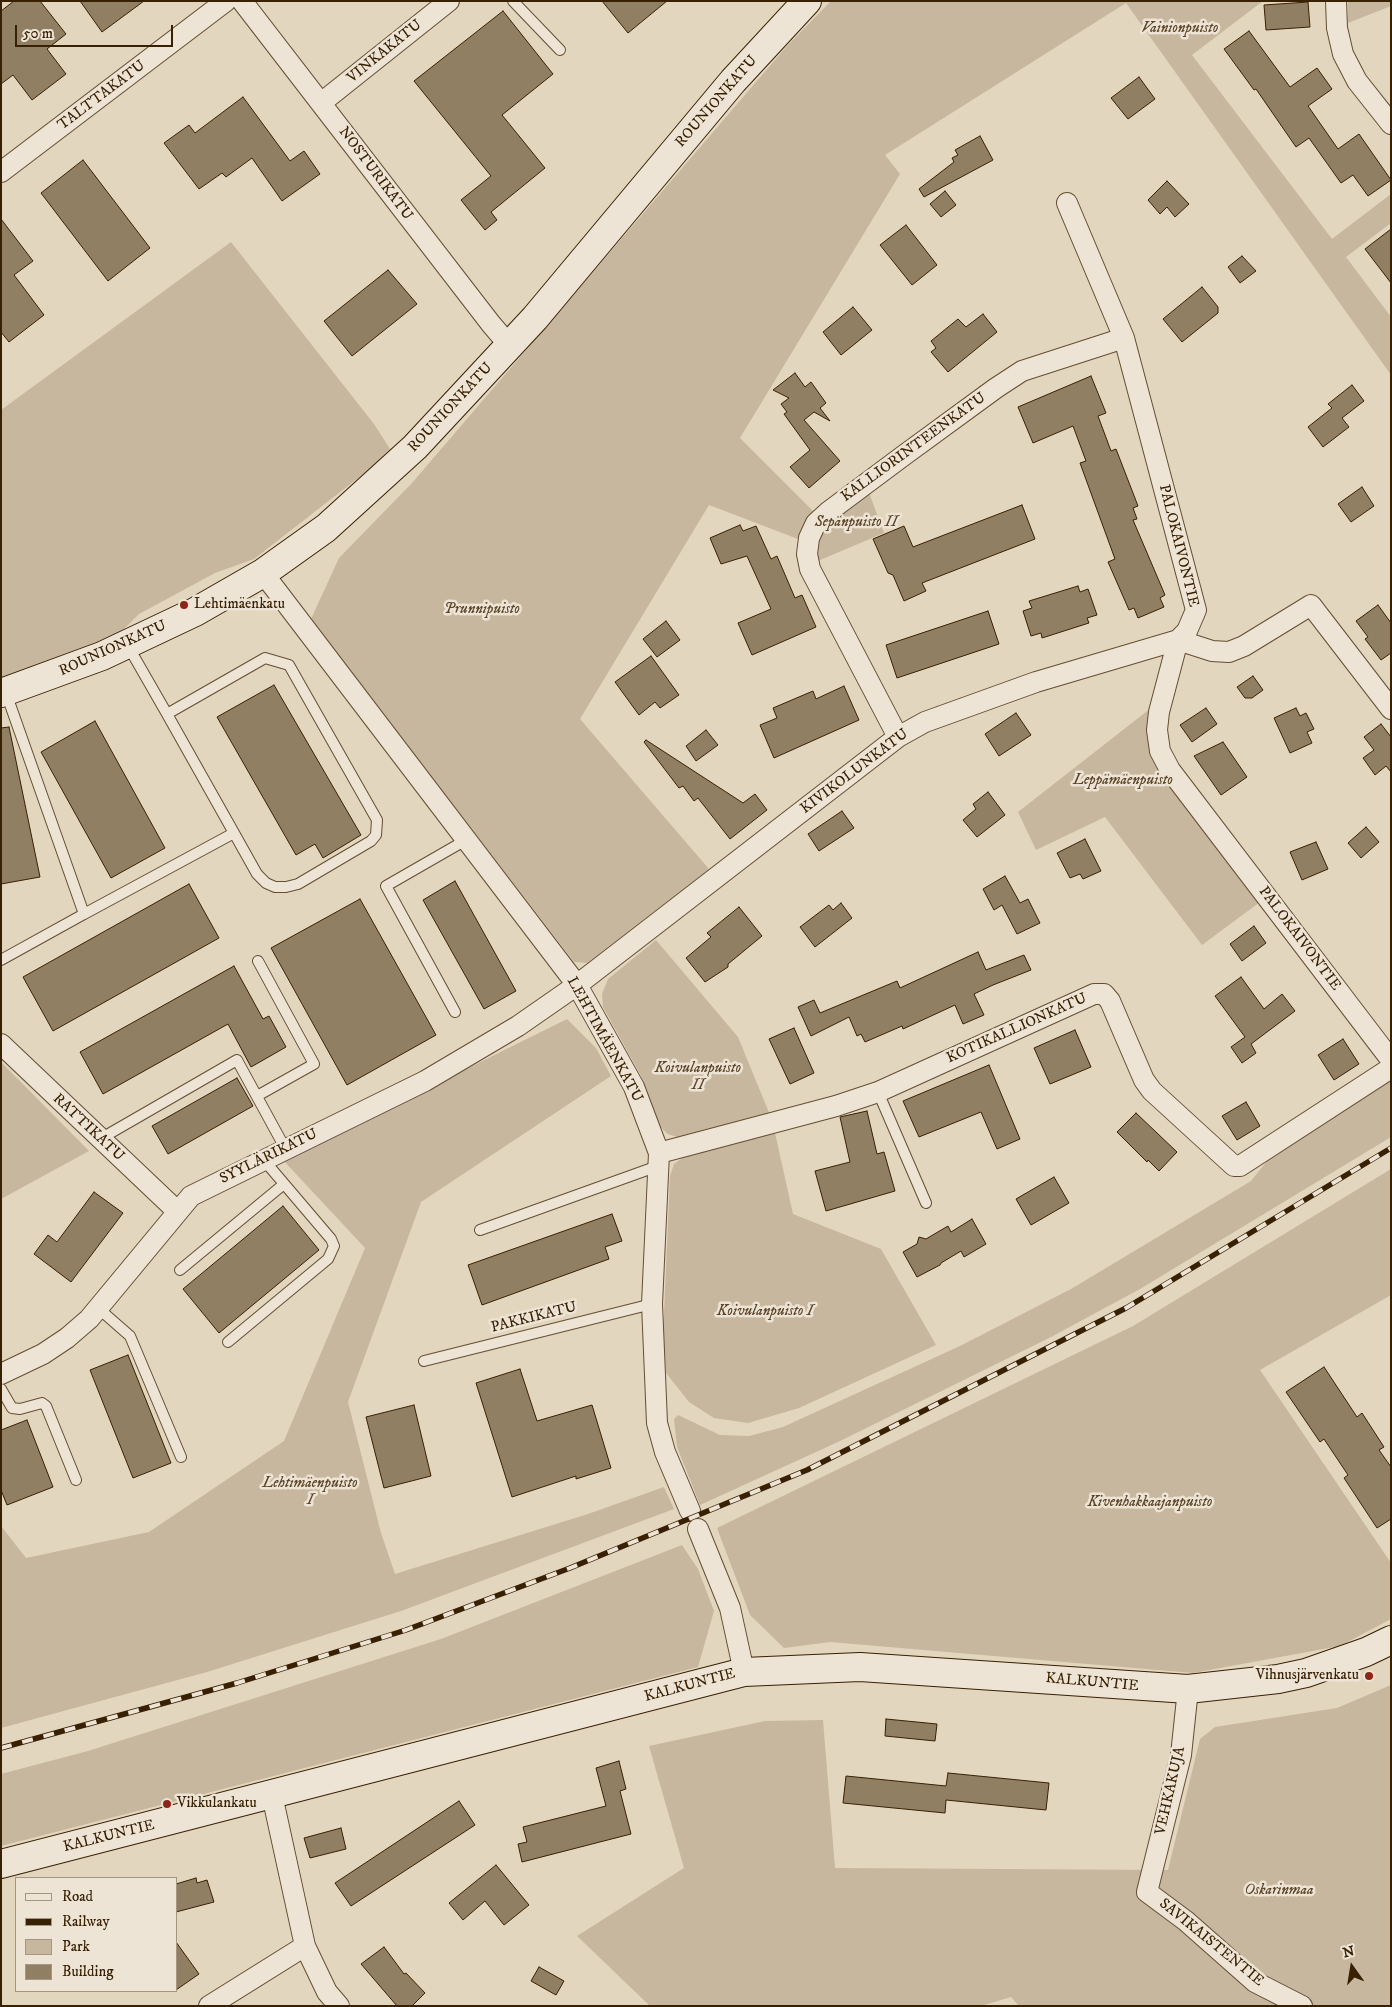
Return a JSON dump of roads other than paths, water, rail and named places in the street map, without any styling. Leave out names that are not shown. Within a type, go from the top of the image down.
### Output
[{"type":"street","name":"TALTTAKATU","points":[[1,172],[226,1]]},
{"type":"street","name":"NOSTURIKATU","points":[[242,1],[491,324],[510,345]]},
{"type":"street","name":"VINKAKATU","points":[[321,103],[449,1]]},
{"type":"street","name":"ROUNIONKATU","points":[[4,693],[69,670],[128,645],[195,612],[263,573],[312,539],[415,447],[535,318],[733,81],[807,1]]},
{"type":"street","points":[[1336,1],[1337,28],[1343,54],[1357,81],[1391,124]]},
{"type":"street","name":"PALOKAIVONTIE","points":[[1067,203],[1124,338],[1196,610],[1187,632],[1178,640],[1159,712],[1157,730],[1160,751],[1170,770],[1391,1060]]},
{"type":"street","name":"KALLIORINTEENKATU","points":[[898,737],[810,568],[807,554],[809,538],[816,523],[865,484],[1022,371],[1124,338]]},
{"type":"street","name":"LEHTIMÄENKATU","points":[[263,573],[577,985],[634,1087],[659,1160],[652,1304],[657,1423],[665,1452],[690,1511]]},
{"type":"street","points":[[1178,640],[1212,651],[1229,652],[1244,646],[1311,605],[1391,709]]},
{"type":"street","name":"KIVIKOLUNKATU","points":[[577,985],[898,737],[925,722],[1036,682],[1178,640]]},
{"type":"street","name":"SYYLÄRIKATU","points":[[1,1374],[43,1354],[67,1338],[98,1308],[191,1196],[285,1148],[425,1081],[518,1026],[577,985]]},
{"type":"street","name":"KOTIKALLIONKATU","points":[[659,1160],[878,1092],[1094,994],[1104,994],[1110,1001],[1144,1080],[1152,1091],[1234,1166],[1240,1166],[1391,1068]]},
{"type":"street","name":"RATTIKATU","points":[[1,1044],[177,1211]]},
{"type":"street","points":[[698,1529],[730,1608],[744,1672]]},
{"type":"street","name":"KALKUNTIE","points":[[1,1864],[744,1672],[860,1667],[1188,1689],[1278,1679],[1306,1673],[1366,1652],[1391,1640]]},
{"type":"street","name":"VEHKAKUJA","points":[[1147,1892],[1181,1755],[1188,1689]]},
{"type":"street","points":[[272,1795],[305,1946],[327,1992],[339,2006]]},
{"type":"street","name":"SAVIKAISTENTIE","points":[[1147,1892],[1186,1921],[1256,1982],[1302,2006]]},
{"type":"street","points":[[208,2006],[305,1946]]},
{"type":"lane","points":[[513,1],[560,50]]},
{"type":"lane","points":[[128,645],[257,874],[266,883],[286,887],[298,884],[371,841],[376,835],[377,820],[289,665],[265,658],[167,714]]},
{"type":"lane","points":[[4,693],[84,914]]},
{"type":"lane","points":[[1,960],[234,833]]},
{"type":"lane","points":[[455,1012],[386,886],[466,840]]},
{"type":"lane","points":[[257,1096],[314,1064],[258,961]]},
{"type":"lane","points":[[100,1139],[237,1060],[285,1148]]},
{"type":"lane","points":[[878,1092],[926,1203]]},
{"type":"lane","points":[[228,1342],[333,1254],[334,1246],[330,1239],[263,1159]]},
{"type":"lane","points":[[480,1230],[659,1160]]},
{"type":"lane","points":[[180,1270],[284,1184]]},
{"type":"lane","name":"PAKKIKATU","points":[[424,1361],[652,1304]]},
{"type":"lane","points":[[98,1308],[130,1336],[181,1457]]},
{"type":"lane","points":[[1,1389],[12,1408],[20,1409],[42,1403],[46,1406],[76,1480]]},
{"type":"railway","points":[[1,1748],[237,1683],[406,1630],[570,1568],[807,1470],[1126,1308],[1391,1148]]},
{"type":"place","name":"Lehtimäenkatu","points":[[184,605]]},
{"type":"place","name":"Vihnusjärvenkatu","points":[[1369,1676]]},
{"type":"place","name":"Vikkulankatu","points":[[167,1804]]},
{"type":"park label","name":"Vainionpuisto","points":[[1180,29]]},
{"type":"park label","name":"Sepänpuisto II","points":[[856,523]]},
{"type":"park label","name":"Prunnipuisto","points":[[482,610]]},
{"type":"park label","name":"Leppämäenpuisto","points":[[1123,781]]},
{"type":"park label","name":"Koivulanpuisto II","points":[[698,1078]]},
{"type":"park label","name":"Koivulanpuisto I","points":[[765,1312]]},
{"type":"park label","name":"Lehtimäenpuisto I","points":[[310,1492]]},
{"type":"park label","name":"Kivenhakkaajanpuisto","points":[[1150,1503]]},
{"type":"park label","name":"Oskarinmaa","points":[[1279,1891]]}]
